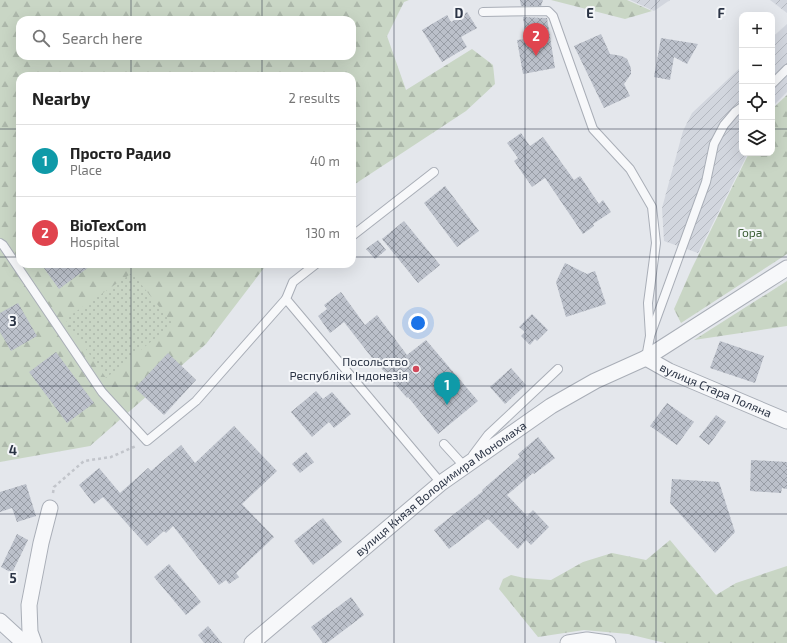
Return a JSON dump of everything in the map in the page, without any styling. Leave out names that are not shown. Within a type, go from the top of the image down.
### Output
[{"type":"street","name":"вулиця Князя Володимира Мономаха","points":[[252,643],[441,483],[551,406],[595,381],[646,358],[787,268]]},
{"type":"street","name":"вулиця Стара Поляна","points":[[646,358],[669,371],[787,421]]},
{"type":"street","points":[[34,643],[30,632],[24,603],[50,508]]},
{"type":"street","points":[[0,621],[24,643]]},
{"type":"street","points":[[568,643],[587,640],[608,643]]},
{"type":"lane","points":[[482,12],[548,11],[552,16],[594,129],[630,169],[652,207],[656,243],[648,303],[650,336]]},
{"type":"lane","points":[[775,81],[787,69]]},
{"type":"lane","points":[[646,358],[650,336],[706,182],[714,144],[724,124],[739,109]]},
{"type":"lane","points":[[356,233],[434,172]]},
{"type":"lane","points":[[0,243],[16,264]]},
{"type":"lane","points":[[18,268],[102,392],[147,441],[196,401],[286,299],[293,282],[311,268]]},
{"type":"lane","points":[[286,299],[441,483]]},
{"type":"lane","points":[[444,444],[465,467],[488,435],[558,369]]},
{"type":"path","points":[[50,508],[54,487],[84,461],[111,457],[147,441]]},
{"type":"shaded area","points":[[630,0],[670,0],[654,11]]},
{"type":"shaded area","points":[[770,0],[787,0],[787,13]]},
{"type":"shaded area","points":[[787,24],[787,92],[775,104],[775,48],[775,35]]},
{"type":"shaded area","points":[[739,69],[739,156],[746,156],[698,253],[664,241],[662,208],[683,131],[692,113]]},
{"type":"green space","points":[[0,0],[409,0],[404,2],[387,36],[406,90],[472,49],[493,65],[495,84],[466,111],[356,183],[356,72],[16,72],[16,268],[264,268],[206,344],[90,446],[0,462]]},
{"type":"green space","points":[[551,0],[627,0],[652,11],[625,19]]},
{"type":"green space","name":"Гора","points":[[787,95],[787,254],[681,323],[674,309],[692,268],[748,156],[775,156],[775,106]]},
{"type":"green space","points":[[132,273],[173,324],[106,378],[65,319]]},
{"type":"green space","points":[[787,281],[787,326],[694,340],[776,288]]},
{"type":"green space","points":[[670,540],[716,595],[736,583],[787,566],[787,643],[665,643],[628,634],[584,630],[538,637],[499,589],[503,579],[511,575],[524,578],[551,580],[583,562],[612,553],[646,560]]},
{"type":"building","points":[[520,0],[543,0],[541,6],[521,6]]},
{"type":"building","points":[[467,12],[477,28],[461,37],[467,47],[442,62],[422,30],[447,15],[451,22]]},
{"type":"building","points":[[523,17],[547,18],[555,68],[523,74],[517,40],[526,39]]},
{"type":"building","points":[[601,34],[610,54],[622,56],[627,59],[631,68],[631,74],[624,84],[630,96],[604,108],[574,46]]},
{"type":"building","points":[[661,38],[698,44],[687,64],[674,57],[670,80],[654,77]]},
{"type":"building","points":[[521,133],[530,146],[543,137],[574,180],[580,176],[599,204],[603,200],[611,212],[593,224],[594,226],[583,234],[545,178],[532,187],[514,161],[518,158],[507,143]]},
{"type":"building","points":[[445,186],[479,231],[457,247],[424,203]]},
{"type":"building","points":[[404,221],[440,265],[418,283],[382,239]]},
{"type":"building","points":[[378,240],[386,250],[375,259],[366,249]]},
{"type":"building","points":[[565,263],[587,274],[595,271],[606,304],[566,317],[556,282]]},
{"type":"building","points":[[44,268],[88,268],[59,289]]},
{"type":"building","points":[[341,292],[365,325],[377,315],[407,355],[426,340],[478,401],[438,434],[408,397],[407,398],[376,363],[344,322],[330,333],[318,316],[327,309],[324,305]]},
{"type":"building","points":[[18,303],[37,336],[11,351],[0,332],[0,313]]},
{"type":"building","points":[[532,314],[548,330],[537,341],[535,339],[530,345],[521,336],[525,332],[519,327]]},
{"type":"building","points":[[720,341],[764,356],[755,383],[710,368]]},
{"type":"building","points":[[56,352],[94,403],[67,423],[29,372]]},
{"type":"building","points":[[168,353],[196,380],[164,415],[135,388]]},
{"type":"building","points":[[511,368],[526,385],[505,404],[490,387]]},
{"type":"building","points":[[316,391],[323,399],[332,392],[351,414],[334,428],[329,422],[312,437],[291,412]]},
{"type":"building","points":[[667,403],[694,422],[677,445],[650,426]]},
{"type":"building","points":[[716,415],[726,422],[709,445],[699,437]]},
{"type":"building","points":[[234,426],[277,471],[242,504],[274,537],[236,573],[239,577],[229,584],[226,580],[219,585],[173,526],[166,533],[164,531],[147,546],[103,497],[94,504],[79,485],[99,468],[120,493],[148,468],[151,471],[181,445],[195,463]]},
{"type":"building","points":[[538,437],[555,458],[534,474],[533,473],[507,495],[527,516],[533,510],[549,527],[531,545],[526,540],[518,549],[488,519],[449,549],[434,530],[483,491],[482,490],[520,457],[518,454]]},
{"type":"building","points":[[306,452],[314,462],[300,473],[292,464]]},
{"type":"building","points":[[751,460],[787,462],[787,489],[782,488],[781,493],[750,491]]},
{"type":"building","points":[[672,479],[719,482],[735,532],[715,553],[670,503]]},
{"type":"building","points":[[26,484],[36,516],[17,522],[12,508],[0,512],[0,492]]},
{"type":"building","points":[[323,518],[342,542],[313,565],[294,541]]},
{"type":"building","points":[[17,534],[28,540],[12,573],[1,567]]},
{"type":"building","points":[[169,564],[201,602],[186,615],[154,577]]},
{"type":"building","points":[[351,597],[364,615],[327,643],[323,643],[311,627]]},
{"type":"building","points":[[208,626],[222,643],[204,643],[198,635]]},
{"type":"place","name":"BioTexCom","points":[[536,56]]},
{"type":"place","name":"Посольство Республіки Індонезія","points":[[416,369]]},
{"type":"place","name":"Просто Радио","points":[[447,405]]}]
